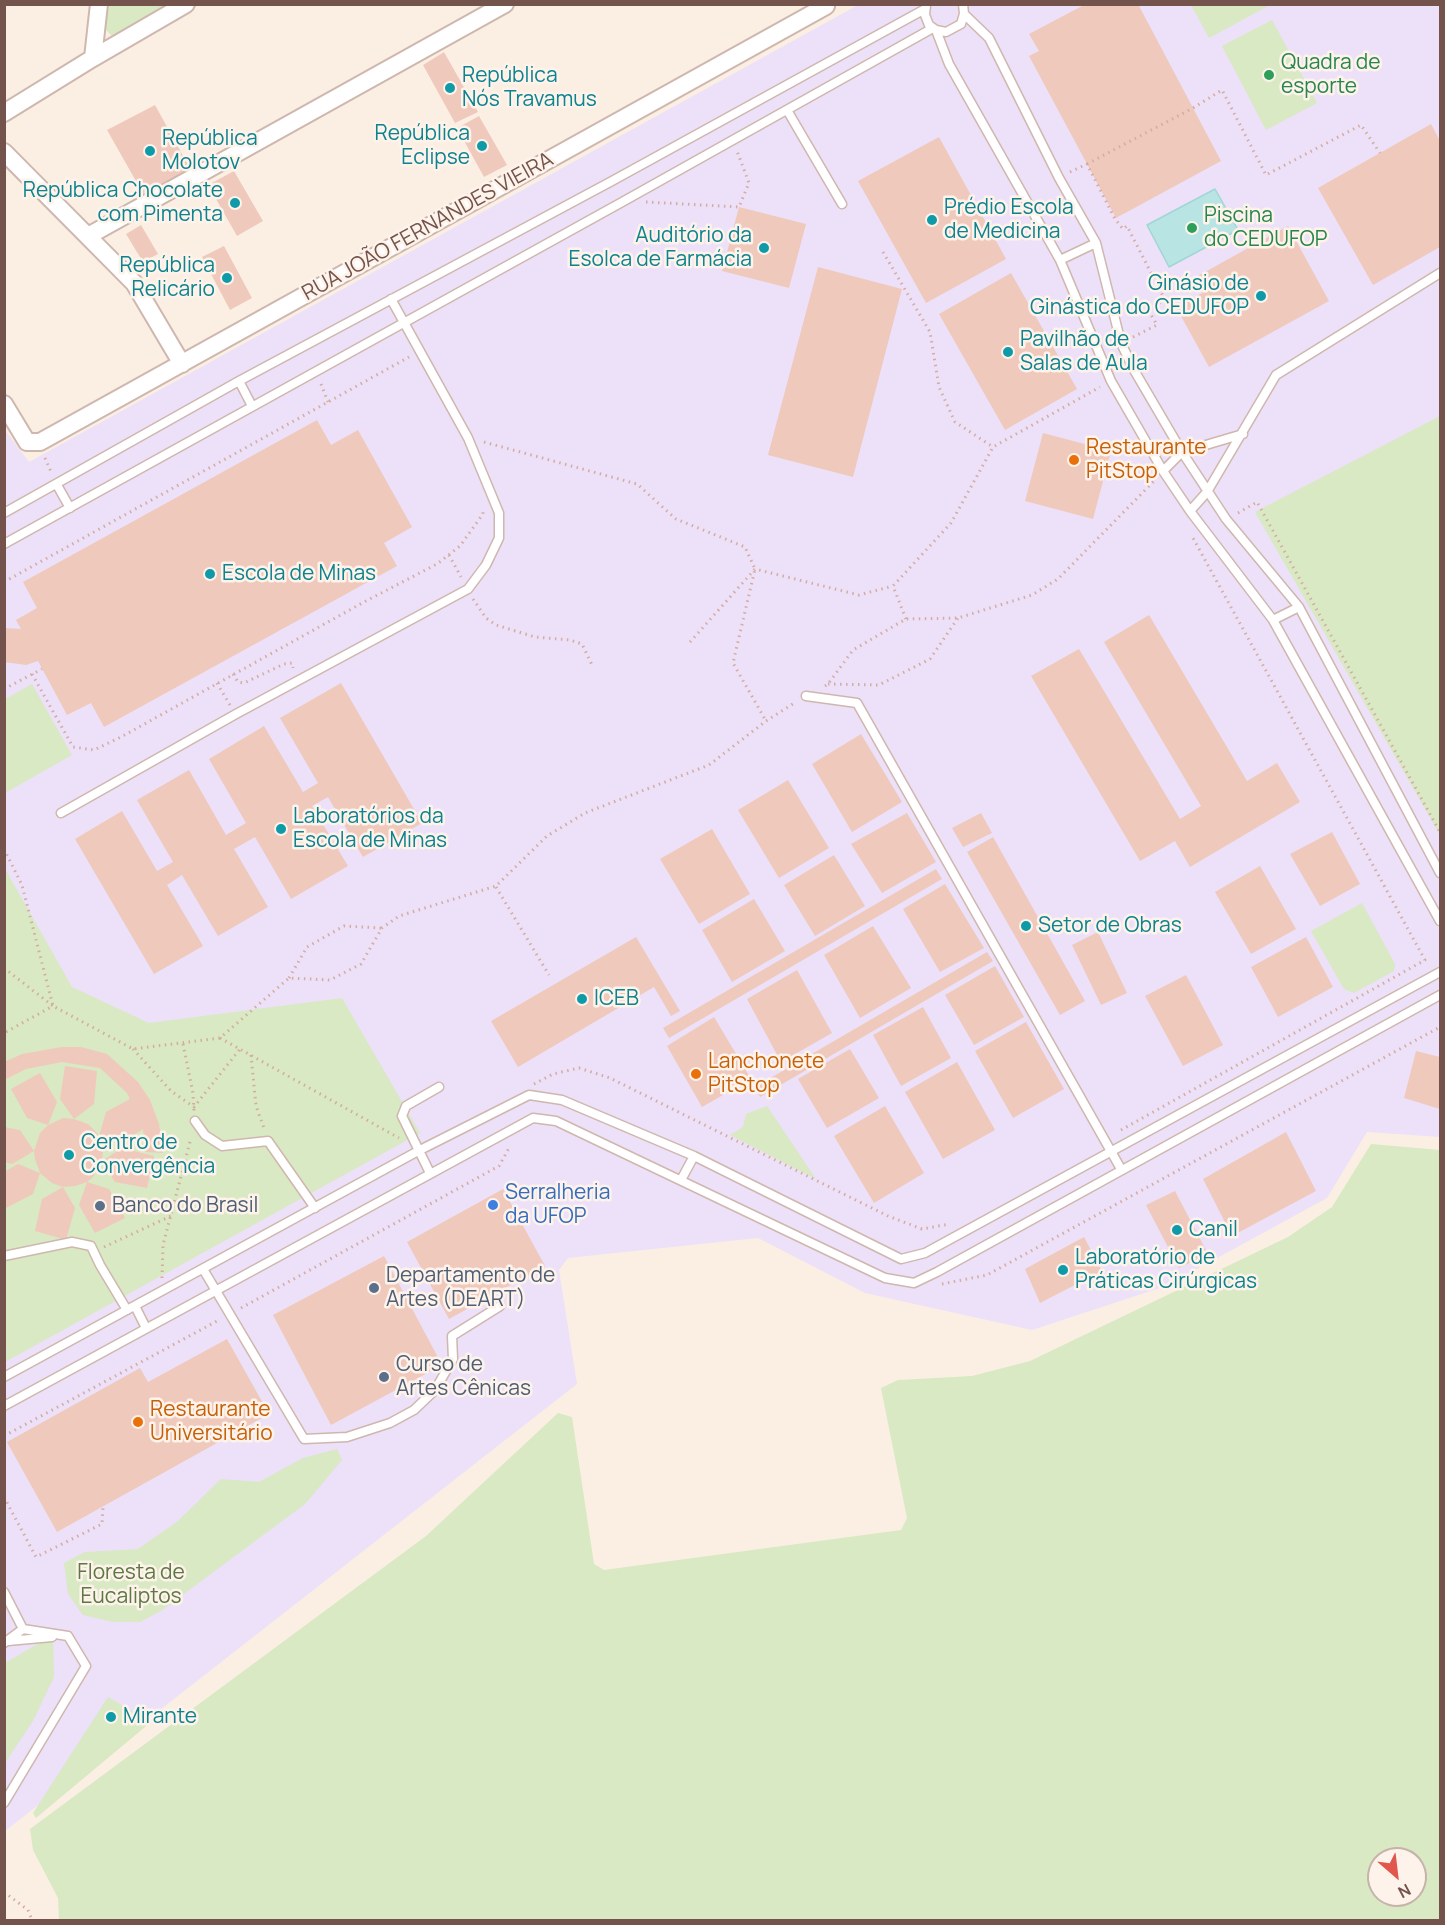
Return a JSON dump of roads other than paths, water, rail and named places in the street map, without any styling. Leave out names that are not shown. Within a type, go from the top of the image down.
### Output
[{"type":"street","points":[[93,58],[99,4]]},
{"type":"street","points":[[4,113],[186,4]]},
{"type":"street","points":[[88,236],[505,4]]},
{"type":"street","name":"RUA JOÃO FERNANDES VIEIRA","points":[[4,404],[33,442],[182,364],[823,5]]},
{"type":"street","points":[[4,152],[134,283],[182,364]]},
{"type":"lane","points":[[4,513],[239,381],[602,187],[926,7],[926,20],[934,29],[949,64],[1060,260],[1111,381],[1163,471],[1190,511],[1273,620],[1440,921]]},
{"type":"lane","points":[[934,29],[941,32],[952,31],[960,24],[965,8]]},
{"type":"lane","points":[[965,8],[989,38],[1059,178],[1096,243],[1121,343],[1134,370],[1207,492],[1226,519],[1299,607],[1440,873]]},
{"type":"lane","points":[[4,543],[934,29]]},
{"type":"lane","points":[[787,110],[842,204]]},
{"type":"lane","points":[[1060,260],[1096,243]]},
{"type":"lane","points":[[1190,511],[1207,492],[1276,375],[1440,273]]},
{"type":"lane","points":[[61,813],[236,714],[468,589],[486,565],[499,538],[498,513],[468,438],[390,299]]},
{"type":"lane","points":[[239,381],[252,405]]},
{"type":"lane","points":[[1163,471],[1182,452],[1243,434]]},
{"type":"lane","points":[[57,485],[70,508]]},
{"type":"lane","points":[[1273,620],[1299,607]]},
{"type":"lane","points":[[806,696],[857,703],[1121,1169]]},
{"type":"lane","points":[[4,1377],[420,1150],[529,1095],[562,1100],[694,1156],[901,1259],[925,1253],[1440,972]]},
{"type":"lane","points":[[4,1406],[533,1118],[556,1121],[885,1278],[914,1283],[1440,995]]},
{"type":"lane","points":[[430,1173],[402,1116],[406,1106],[439,1087]]},
{"type":"lane","points":[[195,1121],[205,1135],[222,1146],[268,1141],[315,1208]]},
{"type":"lane","points":[[681,1180],[694,1156]]},
{"type":"lane","points":[[4,1256],[72,1242],[91,1246],[146,1328]]},
{"type":"lane","points":[[203,1269],[304,1439],[347,1437],[390,1423],[414,1410],[435,1390],[453,1359],[452,1336],[501,1306]]},
{"type":"lane","points":[[4,1592],[24,1629]]},
{"type":"lane","points":[[4,1803],[86,1666],[68,1636],[24,1629],[5,1640]]},
{"type":"lane","points":[[5,1640],[68,1636]]},
{"type":"water","name":"Piscina do CEDUFOP","points":[[1215,189],[1238,230],[1169,267],[1147,225]]},
{"type":"place","name":"Quadra de esporte","points":[[1269,75]]},
{"type":"place","name":"República Nós Travamus","points":[[450,88]]},
{"type":"place","name":"República Eclipse","points":[[482,146]]},
{"type":"place","name":"República Molotov","points":[[150,151]]},
{"type":"place","name":"República Chocolate com Pimenta","points":[[235,203]]},
{"type":"place","name":"Prédio Escola de Medicina","points":[[932,220]]},
{"type":"place","name":"Piscina do CEDUFOP","points":[[1192,228]]},
{"type":"place","name":"Auditório da Esolca de Farmácia","points":[[764,248]]},
{"type":"place","name":"República Relicário","points":[[227,278]]},
{"type":"place","name":"Ginásio de Ginástica do CEDUFOP","points":[[1261,296]]},
{"type":"place","name":"Pavilhão de Salas de Aula","points":[[1008,352]]},
{"type":"place","name":"Restaurante PitStop","points":[[1074,460]]},
{"type":"place","name":"Escola de Minas","points":[[210,574]]},
{"type":"place","name":"Laboratórios da Escola de Minas","points":[[281,829]]},
{"type":"place","name":"Setor de Obras","points":[[1026,926]]},
{"type":"place","name":"ICEB","points":[[582,999]]},
{"type":"place","name":"Lanchonete PitStop","points":[[696,1074]]},
{"type":"place","name":"Centro de Convergência","points":[[69,1155]]},
{"type":"place","name":"Serralheria da UFOP","points":[[493,1205]]},
{"type":"place","name":"Banco do Brasil","points":[[100,1206]]},
{"type":"place","name":"Canil","points":[[1177,1230]]},
{"type":"place","name":"Laboratório de Práticas Cirúrgicas","points":[[1063,1270]]},
{"type":"place","name":"Departamento de Artes (DEART)","points":[[374,1288]]},
{"type":"place","name":"Curso de Artes Cênicas","points":[[384,1377]]},
{"type":"place","name":"Restaurante Universitário","points":[[138,1422]]},
{"type":"place","name":"Mirante","points":[[111,1717]]},
{"type":"park label","name":"Floresta de Eucaliptos","points":[[131,1585]]}]
